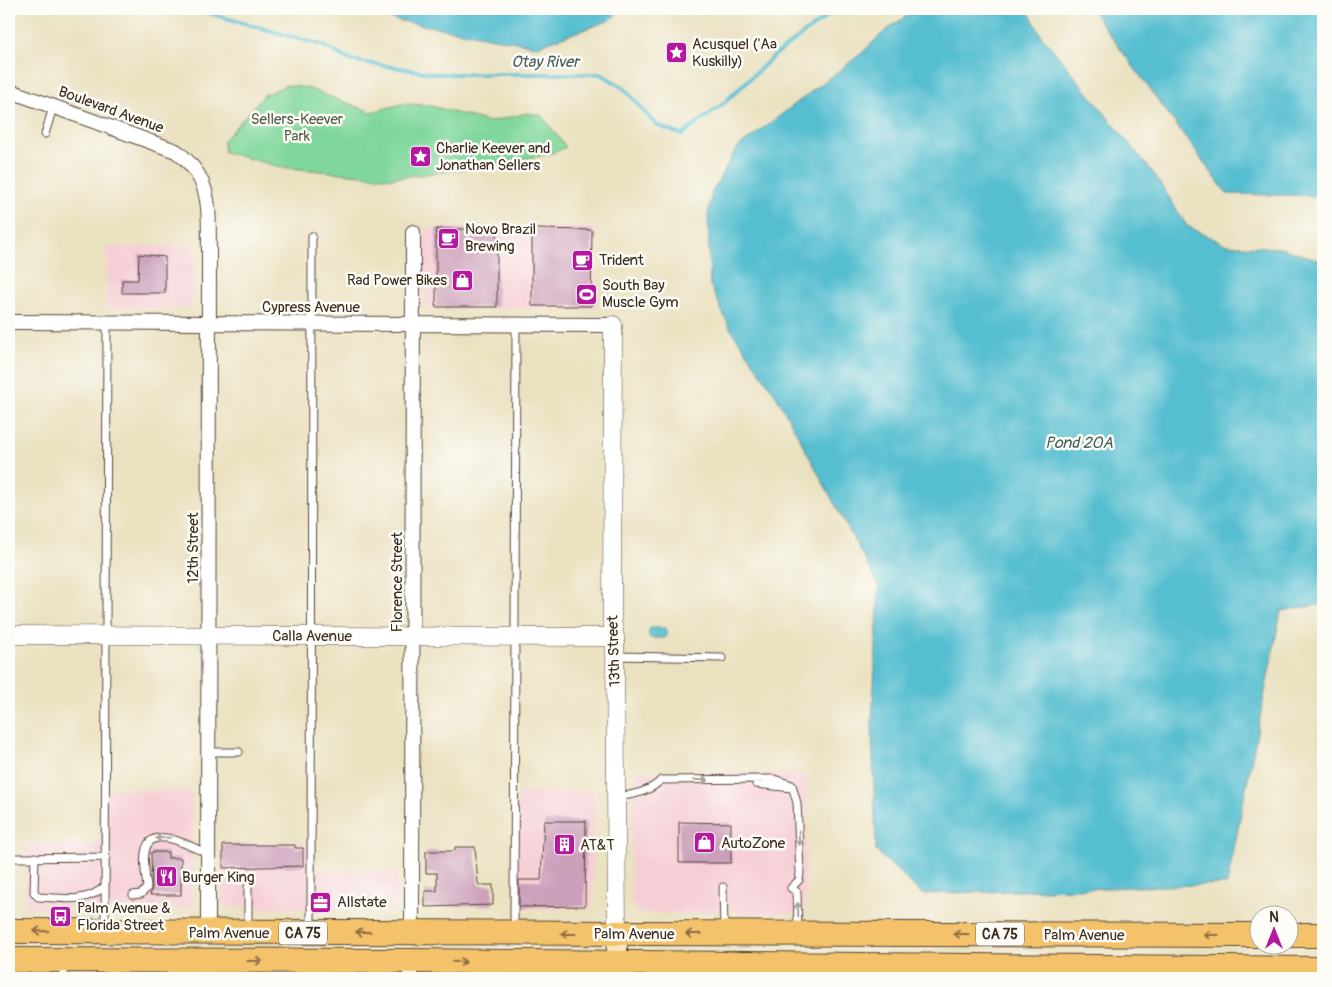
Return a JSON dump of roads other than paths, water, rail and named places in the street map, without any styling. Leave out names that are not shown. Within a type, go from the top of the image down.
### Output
[{"type":"highway","name":"Palm Avenue","points":[[9,931],[1250,935]]},
{"type":"highway","points":[[206,970],[216,950],[233,945],[295,941],[311,933]]},
{"type":"highway","points":[[1300,935],[1323,935]]},
{"type":"highway","name":"Palm Avenue","points":[[9,960],[64,969],[410,970],[518,968],[617,971],[652,968],[707,968],[818,972],[865,969],[1262,974],[1318,972]]},
{"type":"main road","name":"13th Street","points":[[617,934],[617,971]]},
{"type":"street","name":"Boulevard Avenue","points":[[11,98],[53,107],[176,151],[194,167]]},
{"type":"street","name":"12th Street","points":[[194,167],[203,181],[209,202],[208,933]]},
{"type":"street","name":"Florence Street","points":[[412,932],[413,232]]},
{"type":"street","name":"Cypress Avenue","points":[[9,322],[612,325]]},
{"type":"street","name":"13th Street","points":[[612,325],[612,620],[615,637],[617,934]]},
{"type":"street","name":"Calla Avenue","points":[[9,635],[615,637]]},
{"type":"lane","points":[[45,134],[53,107]]},
{"type":"lane","points":[[311,933],[312,236]]},
{"type":"lane","points":[[105,932],[107,323]]},
{"type":"lane","points":[[514,934],[516,324]]},
{"type":"lane","points":[[615,656],[722,658]]},
{"type":"lane","points":[[208,752],[239,752]]},
{"type":"lane","points":[[615,797],[631,795],[655,787],[661,780],[774,779],[785,781],[794,790],[798,803],[800,873],[799,880],[791,888],[797,892],[798,934]]},
{"type":"lane","points":[[133,895],[141,894],[147,888],[145,852],[149,843],[155,838],[174,838],[208,854]]},
{"type":"lane","points":[[34,857],[34,892],[38,897],[86,898],[96,895],[105,886]]},
{"type":"lane","points":[[9,858],[106,857]]},
{"type":"lane","points":[[248,887],[248,933]]},
{"type":"lane","points":[[723,887],[724,934]]},
{"type":"water","points":[[370,9],[623,9],[608,21],[537,46],[396,20]]},
{"type":"water","name":"Pond 20A","points":[[918,9],[1027,9],[1041,35],[1154,174],[1187,226],[1227,245],[1280,248],[1323,261],[1323,604],[1281,611],[1227,884],[922,894],[876,851],[872,724],[879,586],[777,397],[730,328],[710,285],[708,216],[712,192],[736,149],[862,53],[888,29]]},
{"type":"water","points":[[1091,9],[1323,9],[1323,196],[1227,194]]},
{"type":"water","points":[[650,628],[665,628],[667,633],[665,638],[650,638],[648,633]]},
{"type":"waterway","name":"Otay River","points":[[194,9],[325,46],[349,60],[437,74],[601,74],[624,88],[656,125],[682,135],[724,103],[775,55],[837,9]]},
{"type":"place","name":"Acusquel ('Aa Kuskilly)","points":[[676,53]]},
{"type":"place","name":"Charlie Keever and Jonathan Sellers","points":[[420,157]]},
{"type":"place","name":"Novo Brazil Brewing","points":[[449,238]]},
{"type":"place","name":"Trident","points":[[583,260]]},
{"type":"place","name":"Rad Power Bikes","points":[[463,280]]},
{"type":"place","name":"South Bay Muscle Gym","points":[[586,294]]},
{"type":"place","name":"AutoZone","points":[[705,843]]},
{"type":"place","name":"AT&T","points":[[564,845]]},
{"type":"place","name":"Burger King","points":[[166,877]]},
{"type":"place","name":"Allstate","points":[[321,902]]},
{"type":"place","name":"Palm Avenue & Florida Street","points":[[61,917]]},
{"type":"park label","name":"Sellers-Keever Park","points":[[297,128]]}]
